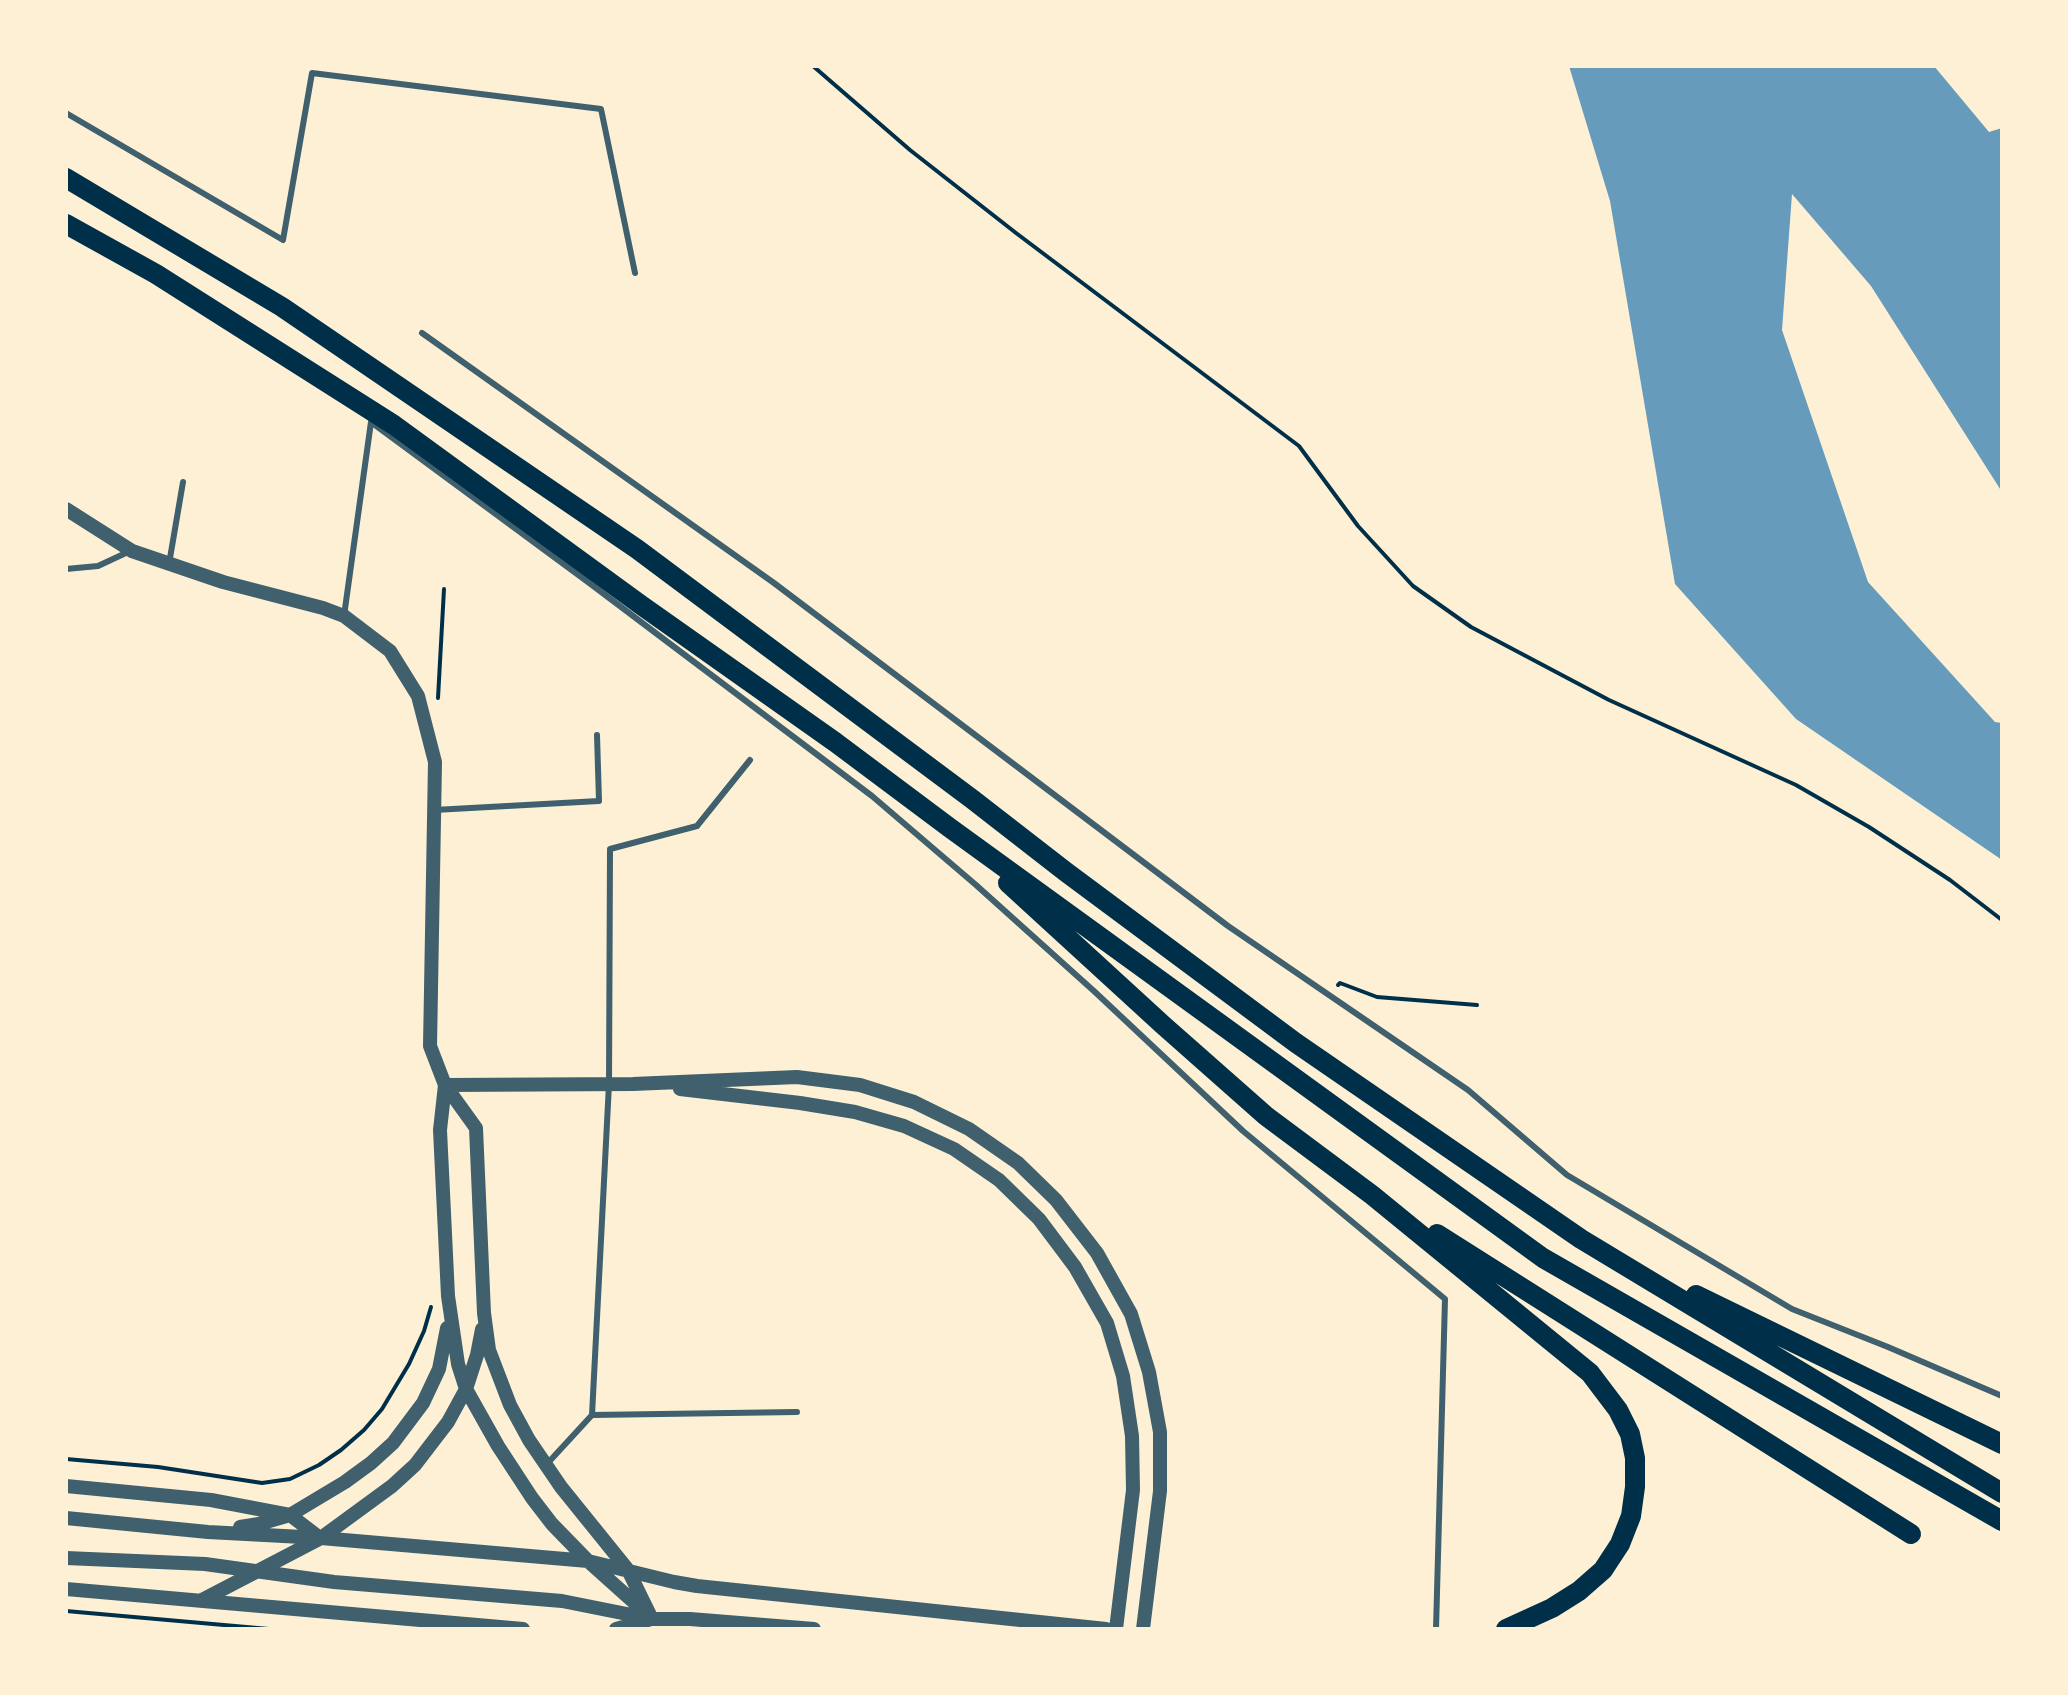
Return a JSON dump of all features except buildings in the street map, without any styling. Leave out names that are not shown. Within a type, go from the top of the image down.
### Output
[{"type":"highway","points":[[66,178],[282,307],[637,549],[1296,1043],[1581,1239],[2002,1493]]},
{"type":"highway","points":[[66,224],[156,274],[394,425],[1543,1258],[2002,1521]]},
{"type":"highway","points":[[950,828],[1266,1116],[1372,1195],[1590,1373],[1618,1410],[1630,1434],[1635,1458],[1631,1516],[1620,1544],[1603,1570],[1579,1591],[1552,1608],[1506,1629]]},
{"type":"highway","points":[[1372,1195],[1911,1534]]},
{"type":"highway","points":[[1581,1239],[2002,1444]]},
{"type":"street","points":[[66,509],[132,551],[223,582],[344,616],[390,651],[418,696],[435,762],[430,1046],[445,1085],[476,1128],[484,1313],[489,1350],[498,1378],[529,1440],[628,1570],[652,1619]]},
{"type":"street","points":[[445,1085],[633,1084],[797,1077],[860,1085],[914,1102],[969,1129],[1018,1163],[1056,1200],[1097,1253],[1131,1314],[1149,1372],[1160,1432],[1160,1491],[1143,1629]]},
{"type":"street","points":[[633,1084],[800,1103],[855,1112],[904,1126],[954,1149],[999,1180],[1039,1219],[1075,1267],[1107,1323],[1123,1376],[1132,1436],[1133,1490],[1116,1629]]},
{"type":"street","points":[[208,1532],[259,1524],[290,1515],[345,1482],[393,1443],[423,1403],[439,1369],[446,1333],[441,1296],[440,1130],[445,1085]]},
{"type":"street","points":[[441,1296],[466,1389],[532,1498],[588,1561],[652,1619]]},
{"type":"street","points":[[202,1600],[321,1538],[392,1486],[415,1465],[448,1422],[466,1389],[477,1355],[484,1313]]},
{"type":"street","points":[[66,1486],[211,1500],[290,1515],[321,1538]]},
{"type":"street","points":[[66,1518],[588,1561],[697,1586],[1106,1629]]},
{"type":"street","points":[[66,1558],[205,1564],[334,1582],[562,1601],[652,1619],[814,1629]]},
{"type":"street","points":[[66,1589],[523,1629]]},
{"type":"street","points":[[616,1629],[652,1619]]},
{"type":"lane","points":[[66,113],[283,240],[312,73],[601,109],[635,273]]},
{"type":"lane","points":[[422,333],[774,583],[1228,926],[1468,1090],[1567,1175],[1792,1309],[2002,1396]]},
{"type":"lane","points":[[344,616],[371,422],[872,796],[1095,992],[1243,1131],[1445,1299],[1436,1629]]},
{"type":"lane","points":[[169,564],[183,482]]},
{"type":"lane","points":[[66,569],[98,566],[132,551]]},
{"type":"lane","points":[[434,810],[599,801],[597,735]]},
{"type":"lane","points":[[546,1465],[592,1415],[609,1084],[610,849],[697,826],[750,760]]},
{"type":"lane","points":[[592,1415],[797,1412]]},
{"type":"path","points":[[813,66],[910,150],[1299,446],[1358,526],[1413,586],[1471,627],[1609,700],[1796,785],[1869,827],[1939,873],[2002,920]]},
{"type":"path","points":[[438,699],[444,589]]},
{"type":"path","points":[[1327,994],[1340,983],[1377,997],[1477,1005]]},
{"type":"path","points":[[66,1459],[158,1467],[262,1483],[290,1479],[341,1450],[382,1409],[409,1364],[441,1296]]},
{"type":"path","points":[[66,1611],[269,1629]]},
{"type":"water","points":[[1569,66],[1934,66],[1989,132],[2002,128],[2002,492],[1871,286],[1792,194],[1782,330],[1868,582],[1995,722],[2002,723],[2002,860],[1796,719],[1675,584],[1610,201]]}]
